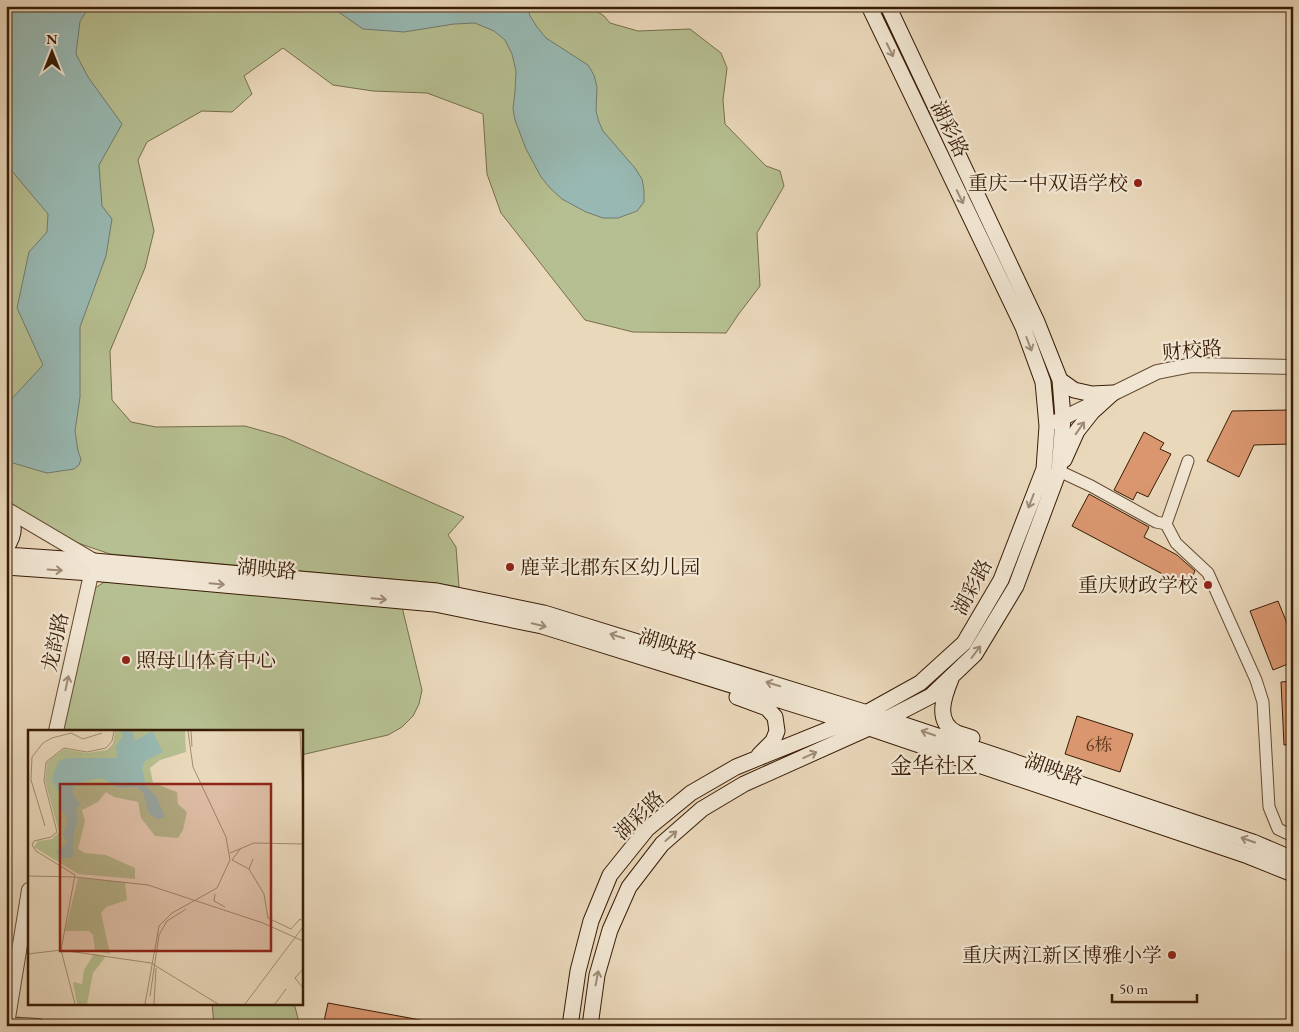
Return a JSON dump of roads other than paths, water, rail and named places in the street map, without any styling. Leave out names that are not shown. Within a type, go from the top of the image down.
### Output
[{"type":"main road","name":"湖彩路","points":[[570,1026],[578,971],[591,921],[610,876],[647,829],[691,793],[736,767],[847,722],[920,683],[964,644],[1001,580],[1044,469],[1048,426],[1043,382],[1023,327],[869,6]]},
{"type":"main road","name":"湖彩路","points":[[590,1026],[597,975],[610,930],[630,887],[662,844],[702,809],[744,784],[869,728],[931,696],[975,654],[1016,586],[1059,471],[1063,418],[1060,380],[1037,322],[888,6]]},
{"type":"main road","points":[[1060,380],[1074,390],[1092,394],[1113,393]]},
{"type":"main road","points":[[1059,471],[1077,430],[1092,412],[1113,393]]},
{"type":"main road","points":[[6,548],[13,537],[14,522],[7,509]]},
{"type":"main road","name":"湖映路","points":[[6,555],[92,567],[435,604],[542,626],[869,728],[1248,856],[1293,874]]},
{"type":"main road","name":"湖映路","points":[[6,567],[92,567],[437,591],[544,613],[887,719],[1253,842],[1293,859]]},
{"type":"main road","points":[[952,676],[943,700],[946,724],[955,732],[992,744],[1014,762]]},
{"type":"main road","points":[[708,678],[736,696],[767,708],[775,717],[777,731],[773,741],[755,760]]},
{"type":"street","name":"财校路","points":[[1048,426],[1157,372],[1192,365],[1293,367]]},
{"type":"street","points":[[1188,461],[1166,524],[1176,543],[1208,573],[1256,680],[1263,702],[1269,807],[1278,829],[1293,836]]},
{"type":"street","points":[[1059,471],[1091,486],[1156,522],[1166,524]]},
{"type":"street","points":[[7,509],[92,567]]},
{"type":"street","name":"龙韵路","points":[[56,730],[92,567]]},
{"type":"street","points":[[28,896],[7,1024],[38,1026]]},
{"type":"water","points":[[6,6],[90,6],[80,21],[76,54],[88,77],[122,124],[99,165],[102,206],[112,219],[106,256],[80,327],[80,397],[75,431],[81,459],[79,465],[74,469],[47,473],[6,461],[6,405],[43,365],[17,308],[29,252],[47,232],[48,214],[6,164]]},
{"type":"water","points":[[330,6],[527,6],[530,16],[546,38],[588,65],[594,75],[597,87],[596,111],[599,122],[603,131],[635,168],[642,179],[644,202],[637,211],[618,218],[603,218],[586,212],[562,199],[550,188],[541,177],[526,149],[515,120],[513,109],[516,71],[512,54],[505,40],[494,31],[475,23],[454,24],[404,32],[363,29]]},
{"type":"place","name":"重庆一中双语学校","points":[[1138,183]]},
{"type":"place","name":"鹿苹北郡东区幼儿园","points":[[510,567]]},
{"type":"place","name":"重庆财政学校","points":[[1208,585]]},
{"type":"place","name":"照母山体育中心","points":[[126,660]]},
{"type":"place","name":"重庆两江新区博雅小学","points":[[1172,955]]},
{"type":"district","name":"金华社区","points":[[934,765]]}]
